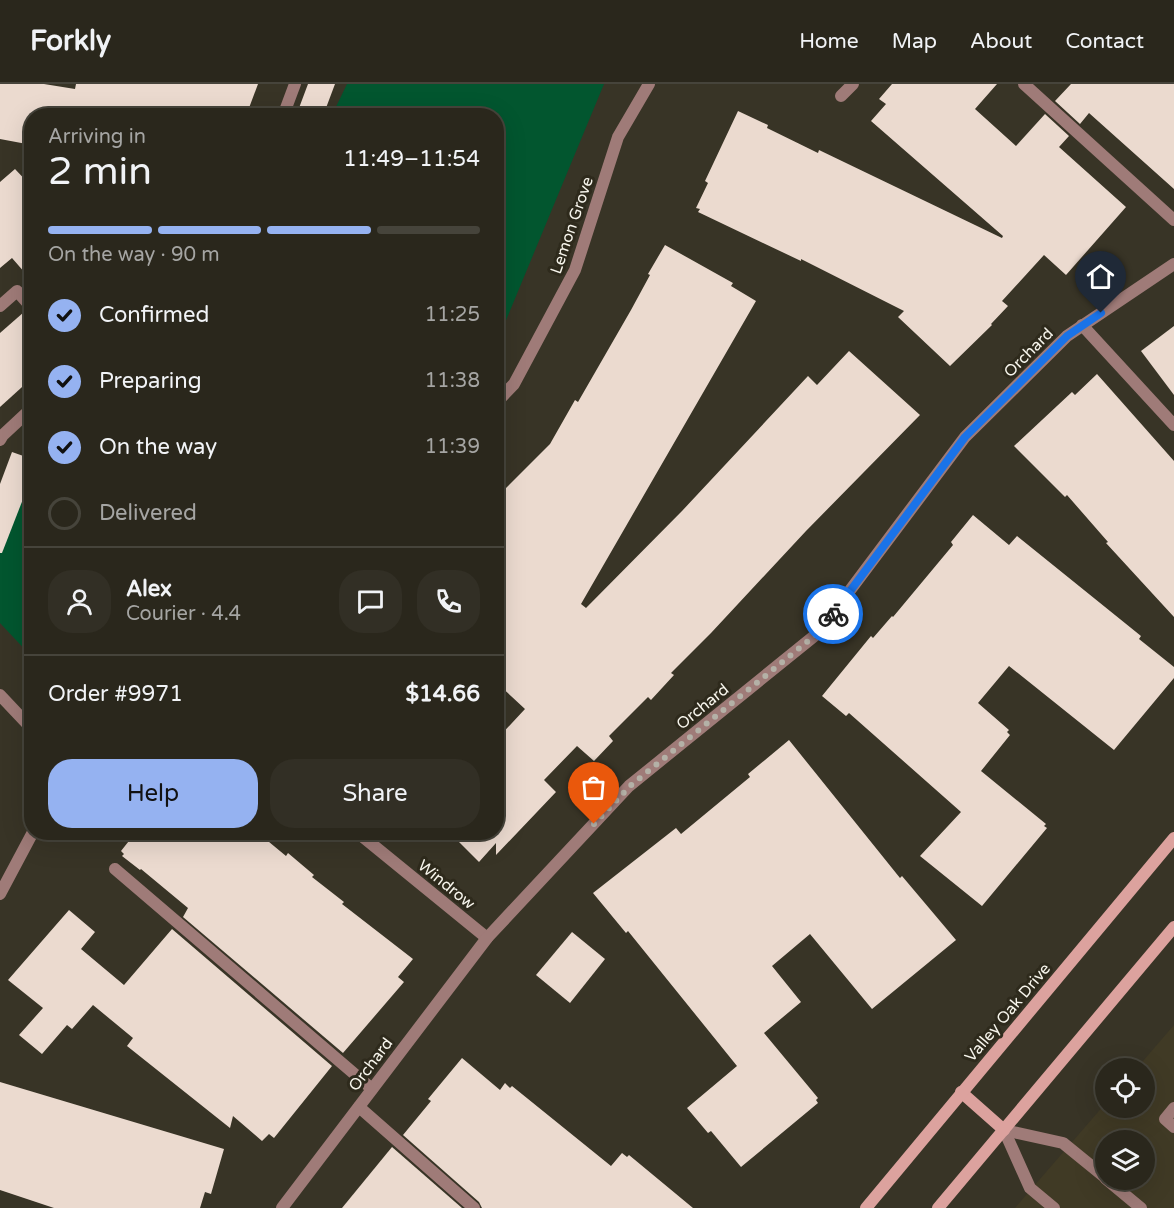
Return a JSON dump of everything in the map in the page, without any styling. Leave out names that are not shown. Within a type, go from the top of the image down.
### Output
[{"type":"street","points":[[286,108],[295,84]]},
{"type":"street","name":"Lemon Grove","points":[[504,395],[514,384],[575,270],[618,137],[649,84]]},
{"type":"street","points":[[841,96],[853,84]]},
{"type":"street","points":[[1024,84],[1174,220]]},
{"type":"street","name":"Orchard","points":[[282,1208],[487,938],[630,786],[818,633],[965,437],[1067,336],[1174,264]]},
{"type":"street","points":[[0,306],[17,291],[24,299]]},
{"type":"street","points":[[1082,325],[1174,425]]},
{"type":"street","points":[[0,440],[24,415]]},
{"type":"street","points":[[0,695],[24,720]]},
{"type":"street","name":"Valley Oak Drive","points":[[866,1208],[1174,838]]},
{"type":"street","points":[[0,894],[29,840]]},
{"type":"street","name":"Windrow","points":[[367,840],[487,938]]},
{"type":"street","points":[[115,869],[372,1089]]},
{"type":"street","points":[[938,1208],[1174,927]]},
{"type":"street","points":[[961,1092],[1004,1130],[1030,1188],[1054,1208]]},
{"type":"street","points":[[359,1107],[474,1208]]},
{"type":"street","points":[[1174,1108],[1165,1119],[1174,1127]]},
{"type":"street","points":[[1004,1130],[1063,1143],[1095,1170]]},
{"type":"street","points":[[1119,1190],[1141,1208]]},
{"type":"shaded area","points":[[1174,1025],[1174,1208],[1015,1208],[1095,1116],[1095,1118],[1155,1118],[1155,1058],[1146,1058]]},
{"type":"green space","points":[[347,84],[604,84],[504,325],[504,108],[335,108]]},
{"type":"green space","points":[[24,492],[24,649],[0,623],[0,538]]},
{"type":"building","points":[[0,84],[44,84],[75,89],[76,84],[258,84],[249,108],[24,108],[24,144],[0,139]]},
{"type":"building","points":[[308,84],[335,84],[326,108],[299,108]]},
{"type":"building","points":[[892,84],[997,84],[975,109],[1016,146],[1045,114],[1069,136],[1059,147],[1126,207],[1066,275],[1044,255],[1002,301],[1008,306],[992,325],[950,366],[898,317],[904,311],[801,259],[801,261],[698,212],[700,209],[696,208],[708,183],[705,181],[738,111],[818,153],[819,150],[1002,238],[1003,236],[871,121],[886,104],[879,99]]},
{"type":"building","points":[[1071,84],[1174,84],[1174,189],[1089,113],[1080,124],[1055,101]]},
{"type":"building","points":[[15,169],[24,179],[24,272],[12,258],[0,268],[0,182]]},
{"type":"building","points":[[665,245],[733,283],[731,286],[756,301],[581,604],[586,608],[682,511],[808,376],[817,385],[849,351],[920,415],[671,673],[674,675],[651,700],[648,697],[609,736],[613,741],[594,761],[577,746],[544,780],[556,792],[496,855],[496,843],[479,862],[457,840],[504,840],[504,731],[525,709],[504,689],[504,490],[550,444],[575,400],[578,402],[631,310],[650,275],[648,274]]},
{"type":"building","points":[[24,312],[24,385],[0,407],[0,333]]},
{"type":"building","points":[[1174,326],[1174,395],[1141,351]]},
{"type":"building","points":[[1097,374],[1174,461],[1174,617],[1106,543],[1108,542],[1067,495],[1065,497],[1014,446],[1072,392],[1075,395]]},
{"type":"building","points":[[12,452],[24,456],[24,497],[2,553],[0,553],[0,484]]},
{"type":"building","points":[[973,515],[1009,545],[1017,536],[1141,636],[1139,639],[1174,667],[1174,678],[1114,750],[1009,666],[978,703],[1009,730],[1007,732],[1010,735],[981,771],[1046,824],[1044,826],[1047,828],[982,906],[920,856],[961,812],[849,713],[846,716],[822,696],[871,636],[873,638],[893,617],[953,545],[951,542]]},
{"type":"building","points":[[789,740],[900,878],[902,876],[956,940],[872,1009],[810,934],[772,966],[801,1002],[764,1033],[818,1098],[816,1100],[818,1103],[741,1167],[711,1131],[708,1133],[687,1108],[737,1066],[628,931],[626,933],[593,893],[676,828],[681,834],[750,777],[748,774]]},
{"type":"building","points":[[130,840],[267,840],[286,856],[288,853],[314,875],[312,877],[344,902],[342,904],[413,959],[398,977],[404,982],[343,1053],[183,917],[188,908],[122,856],[124,854],[121,851]]},
{"type":"building","points":[[69,910],[95,932],[81,949],[124,985],[172,929],[332,1066],[274,1138],[269,1134],[262,1141],[233,1116],[230,1128],[127,1046],[133,1038],[93,1005],[72,1029],[67,1025],[42,1054],[19,1035],[43,1008],[8,980]]},
{"type":"building","points":[[572,932],[605,959],[570,1003],[536,975]]},
{"type":"building","points":[[462,1058],[500,1090],[505,1083],[510,1088],[512,1086],[611,1166],[622,1153],[627,1157],[629,1155],[693,1208],[482,1208],[479,1202],[403,1135],[431,1101],[428,1099]]},
{"type":"building","points":[[0,1082],[224,1149],[211,1194],[205,1192],[200,1208],[54,1208],[0,1190]]},
{"type":"building","points":[[392,1147],[462,1208],[342,1208]]},
{"type":"way so far","points":[[594,824],[630,786],[818,633],[833,614]]},
{"type":"route","points":[[833,614],[965,437],[1067,336],[1101,313]]}]
